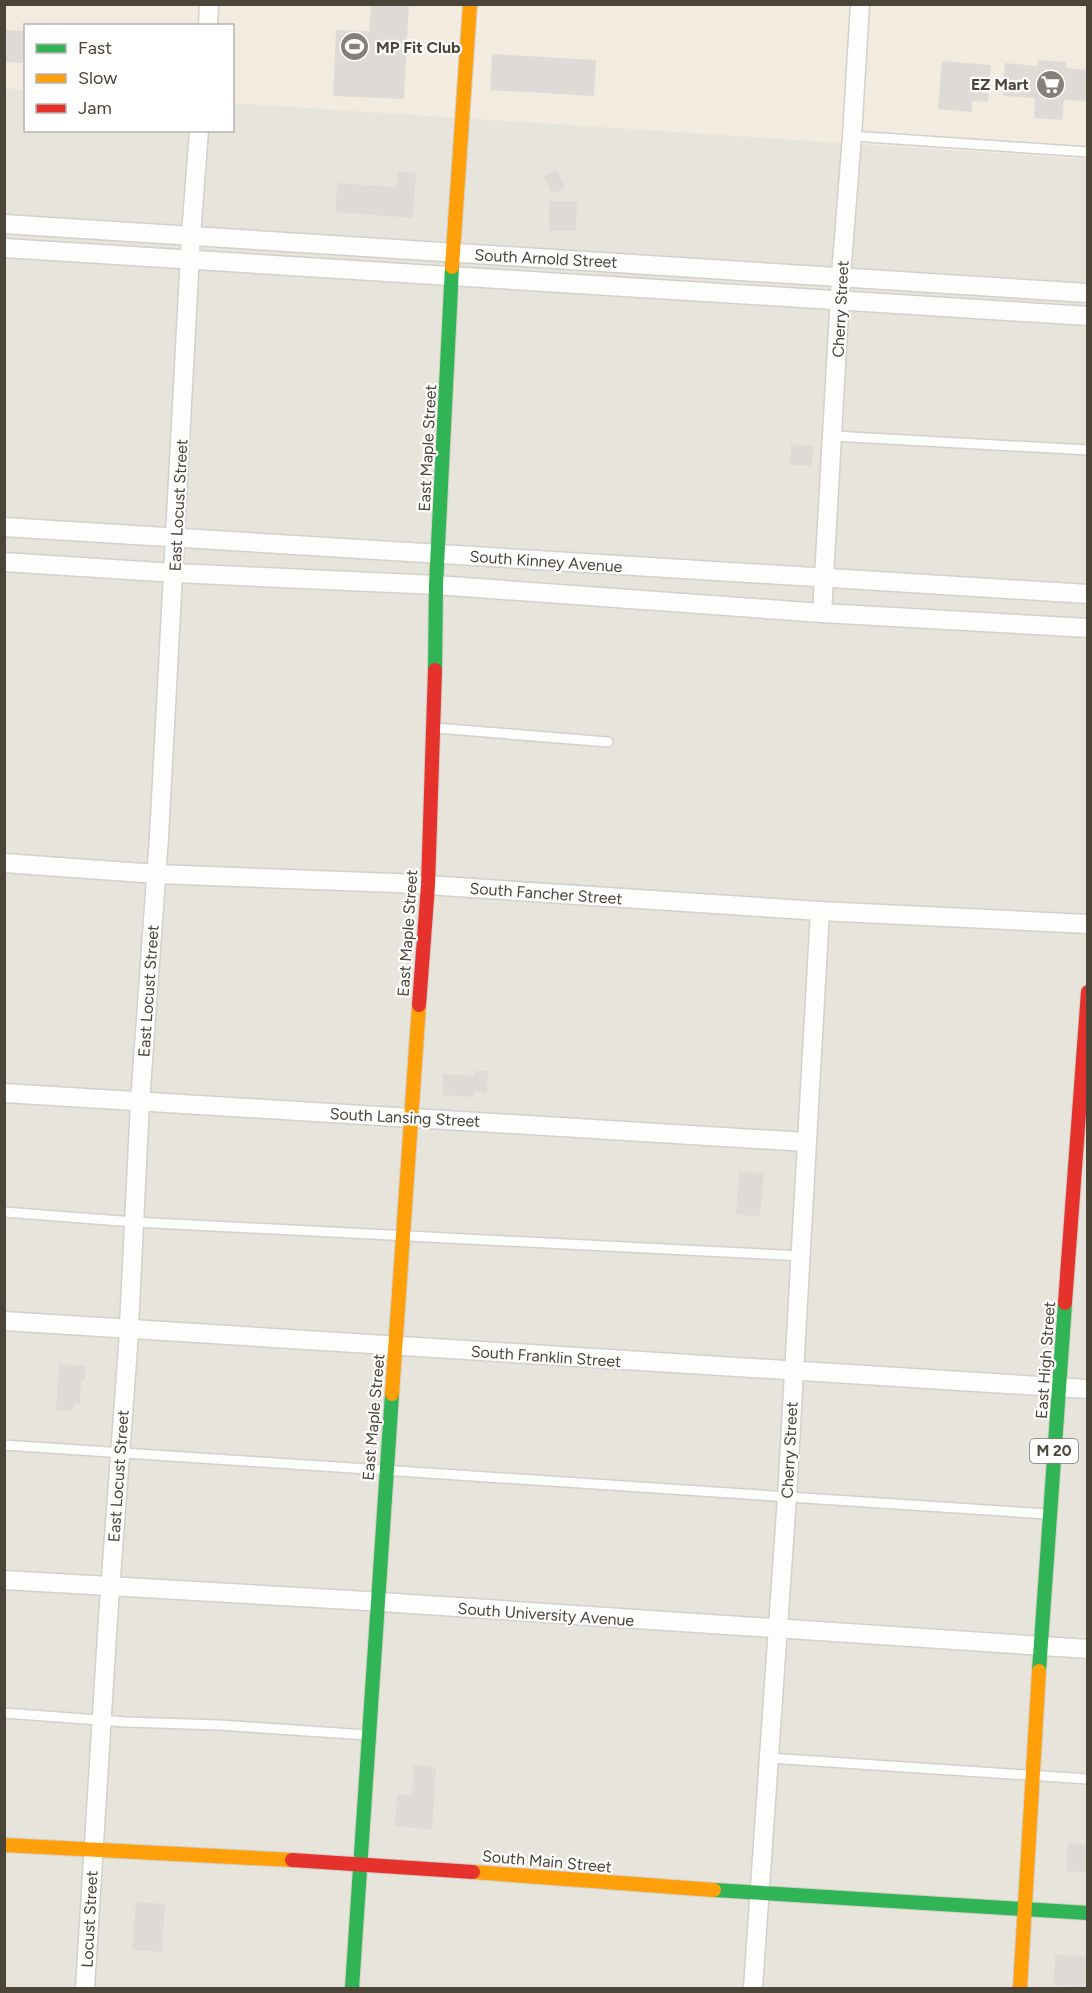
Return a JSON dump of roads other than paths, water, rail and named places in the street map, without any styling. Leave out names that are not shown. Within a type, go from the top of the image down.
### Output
[{"type":"street","points":[[208,24],[209,4]]},
{"type":"street","name":"East Maple Street","points":[[352,1989],[370,1735],[385,1470],[396,1347],[402,1234],[428,885],[434,728],[436,585],[453,252],[470,4]]},
{"type":"street","name":"Cherry Street","points":[[822,613],[841,276],[860,4]]},
{"type":"street","name":"East Locust Street","points":[[93,1850],[129,1328],[140,1102],[157,874],[175,573],[191,235],[199,132]]},
{"type":"street","name":"South Arnold Street","points":[[4,224],[1088,293]]},
{"type":"street","name":"South Arnold Street","points":[[4,248],[1088,316]]},
{"type":"street","name":"South Kinney Avenue","points":[[4,527],[1088,594]]},
{"type":"street","name":"South Kinney Avenue","points":[[4,562],[175,573],[436,585],[822,613],[1088,628]]},
{"type":"street","name":"South Fancher Street","points":[[4,863],[157,874],[428,885],[820,911],[1088,924]]},
{"type":"street","name":"Cherry Street","points":[[753,1989],[802,1256],[806,1142],[820,911]]},
{"type":"street","name":"East High Street","points":[[1025,1910],[1049,1515],[1088,992]]},
{"type":"street","name":"South Lansing Street","points":[[4,1093],[806,1142]]},
{"type":"street","name":"South Franklin Street","points":[[4,1321],[1088,1389]]},
{"type":"street","name":"South University Avenue","points":[[4,1580],[111,1585],[1088,1649]]},
{"type":"street","name":"South Main Street","points":[[4,1845],[361,1863],[759,1894],[1088,1913]]},
{"type":"street","name":"Locust Street","points":[[85,1989],[93,1850]]},
{"type":"street","name":"M 20","points":[[1020,1989],[1025,1910]]},
{"type":"lane","points":[[852,136],[1088,152]]},
{"type":"lane","points":[[833,436],[1088,450]]},
{"type":"lane","points":[[434,728],[608,742]]},
{"type":"lane","points":[[4,1212],[134,1222],[802,1256]]},
{"type":"lane","points":[[4,1445],[1049,1515]]},
{"type":"lane","points":[[4,1713],[370,1735]]},
{"type":"lane","points":[[769,1758],[1088,1779]]},
{"type":"place","name":"MP Fit Club","points":[[355,47]]},
{"type":"place","name":"EZ Mart","points":[[1050,84]]}]
